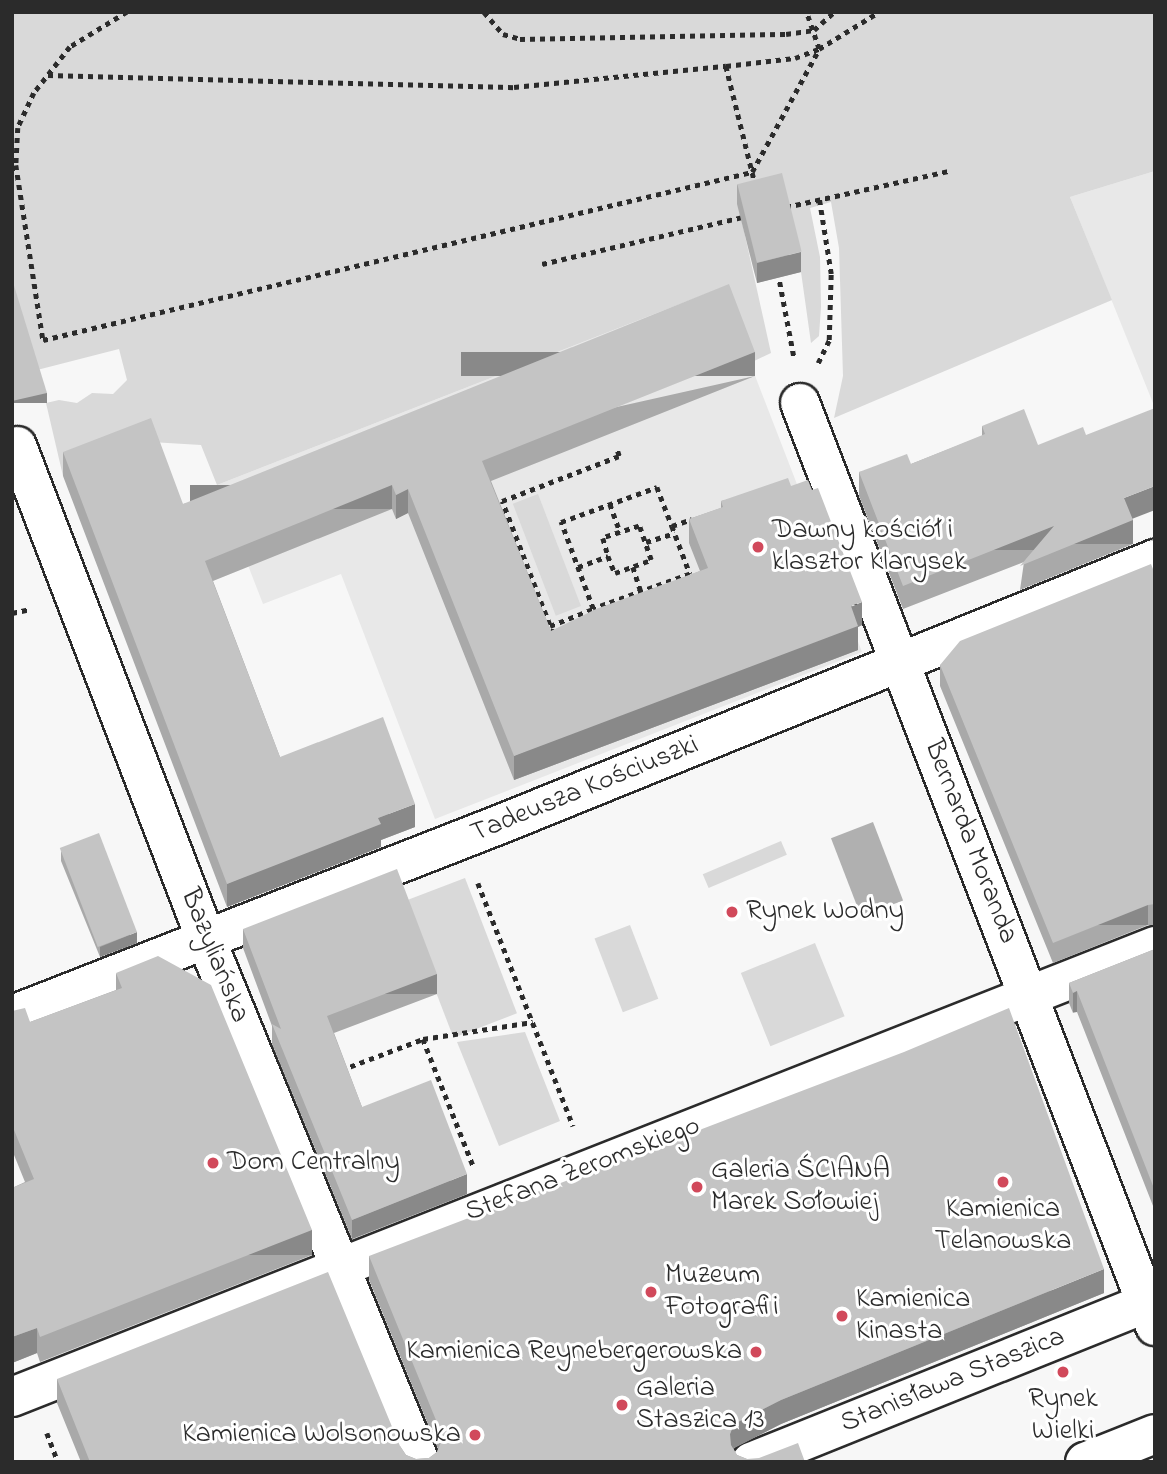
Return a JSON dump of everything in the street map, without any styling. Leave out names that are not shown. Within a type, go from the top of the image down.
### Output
[{"type":"street","name":"Bernarda Moranda","points":[[800,403],[1148,1303]]},
{"type":"street","name":"Bazyliańska","points":[[17,446],[207,942],[420,1462]]},
{"type":"street","name":"Tadeusza Kościuszki","points":[[12,1015],[207,942],[1155,559]]},
{"type":"street","name":"Stefana Żeromskiego","points":[[12,1397],[340,1265],[1155,946]]},
{"type":"street","name":"Stanisława Staszica","points":[[751,1462],[1148,1303]]},
{"type":"street","points":[[1085,1462],[1155,1434]]},
{"type":"path","points":[[127,12],[70,47],[47,75],[22,113],[18,128],[14,165],[43,340],[752,172],[819,49],[806,12]]},
{"type":"path","points":[[370,12],[442,12]]},
{"type":"path","points":[[484,12],[503,34],[520,39],[786,34],[814,30],[834,12]]},
{"type":"path","points":[[47,75],[514,87],[795,58],[819,49],[879,12]]},
{"type":"path","points":[[726,65],[755,185]]},
{"type":"path","points":[[774,210],[949,171]]},
{"type":"path","points":[[814,367],[830,340],[830,259],[819,198]]},
{"type":"path","points":[[542,264],[748,216]]},
{"type":"path","points":[[776,265],[793,346]]},
{"type":"path","points":[[555,639],[502,502],[619,456],[617,450]]},
{"type":"path","points":[[550,626],[690,574],[657,487],[561,522],[593,609]]},
{"type":"path","points":[[610,504],[620,532]]},
{"type":"path","points":[[672,526],[697,517]]},
{"type":"path","points":[[639,526],[646,542],[651,560],[615,573],[603,538],[639,526]]},
{"type":"path","points":[[646,542],[675,533]]},
{"type":"path","points":[[578,567],[608,556]]},
{"type":"path","points":[[633,567],[641,591]]},
{"type":"path","points":[[474,873],[574,1127]]},
{"type":"path","points":[[340,1070],[423,1039],[533,1022]]},
{"type":"path","points":[[423,1039],[473,1167],[486,1162]]},
{"type":"path","points":[[561,1132],[587,1123]]},
{"type":"path","points":[[51,1462],[55,1454]]},
{"type":"shaded area","points":[[12,12],[1155,12],[1155,171],[1070,197],[1112,300],[834,418],[843,376],[839,248],[831,202],[810,208],[820,257],[821,307],[819,336],[811,343],[801,272],[738,204],[771,353],[750,363],[721,288],[217,485],[201,445],[151,442],[63,476],[46,403],[59,400],[77,403],[92,393],[113,394],[127,380],[119,349],[37,370],[12,289]]},
{"type":"shaded area","points":[[1155,171],[1155,408],[1070,197]]},
{"type":"shaded area","points":[[721,288],[862,652],[435,819],[341,574],[263,604],[217,485]]},
{"type":"shaded area","points":[[538,494],[581,606],[556,616],[513,504]]},
{"type":"shaded area","points":[[873,822],[903,900],[861,917],[831,838]]},
{"type":"shaded area","points":[[781,841],[787,855],[709,888],[703,874]]},
{"type":"shaded area","points":[[465,878],[517,1013],[453,1038],[402,902]]},
{"type":"shaded area","points":[[630,925],[658,999],[623,1012],[595,939]]},
{"type":"shaded area","points":[[815,943],[845,1016],[770,1046],[741,973]]},
{"type":"shaded area","points":[[525,1032],[560,1121],[499,1146],[457,1042]]},
{"type":"building","points":[[782,173],[802,252],[757,263],[737,184]]},
{"type":"building","points":[[12,279],[47,393],[12,401]]},
{"type":"building","points":[[729,284],[755,352],[482,461],[551,631],[596,609],[708,568],[689,519],[723,507],[721,501],[788,478],[791,486],[808,480],[812,490],[818,488],[862,602],[851,606],[858,626],[514,756],[408,489],[396,495],[392,485],[205,561],[280,757],[383,717],[415,804],[378,818],[381,824],[227,884],[63,452],[151,418],[183,504]]},
{"type":"building","points":[[1155,408],[1155,486],[1124,498],[1133,520],[1020,566],[1054,526],[903,586],[859,472],[907,454],[911,464],[985,434],[982,426],[1024,409],[1038,445],[1083,427],[1086,435]]},
{"type":"building","points":[[1151,564],[1155,574],[1155,904],[1053,943],[940,665],[960,641]]},
{"type":"building","points":[[99,833],[137,932],[98,947],[60,848]]},
{"type":"building","points":[[397,869],[437,974],[327,1016],[362,1107],[431,1080],[467,1174],[352,1220],[272,1024],[281,1029],[243,929]]},
{"type":"building","points":[[1155,949],[1155,1191],[1077,991],[1073,993],[1069,983]]},
{"type":"building","points":[[158,956],[211,985],[312,1230],[40,1337],[37,1328],[12,1337],[12,1188],[34,1179],[12,1125],[12,1011],[25,1008],[30,1022],[122,988],[116,973]]},
{"type":"building","points":[[1009,1008],[1104,1269],[781,1400],[734,1424],[730,1434],[731,1445],[737,1455],[747,1459],[759,1458],[798,1443],[805,1462],[90,1462],[57,1379],[328,1272],[400,1446],[406,1455],[416,1459],[429,1458],[437,1452],[441,1442],[440,1430],[369,1256],[904,1052]]},
{"type":"place","name":"Dawny kościół i klasztor Klarysek","points":[[758,547]]},
{"type":"place","name":"Rynek Wodny","points":[[732,912]]},
{"type":"place","name":"Dom Centralny","points":[[213,1163]]},
{"type":"place","name":"Kamienica Telanowska","points":[[1003,1182]]},
{"type":"place","name":"Galeria ŚCIANA Marek Sołowiej","points":[[697,1187]]},
{"type":"place","name":"Muzeum Fotografii","points":[[651,1292]]},
{"type":"place","name":"Kamienica Kinasta","points":[[842,1316]]},
{"type":"place","name":"Kamienica Reynebergerowska","points":[[756,1352]]},
{"type":"place","name":"Rynek Wielki","points":[[1063,1372]]},
{"type":"place","name":"Galeria Staszica 13","points":[[622,1405]]},
{"type":"place","name":"Kamienica Wolsonowska","points":[[475,1435]]}]
